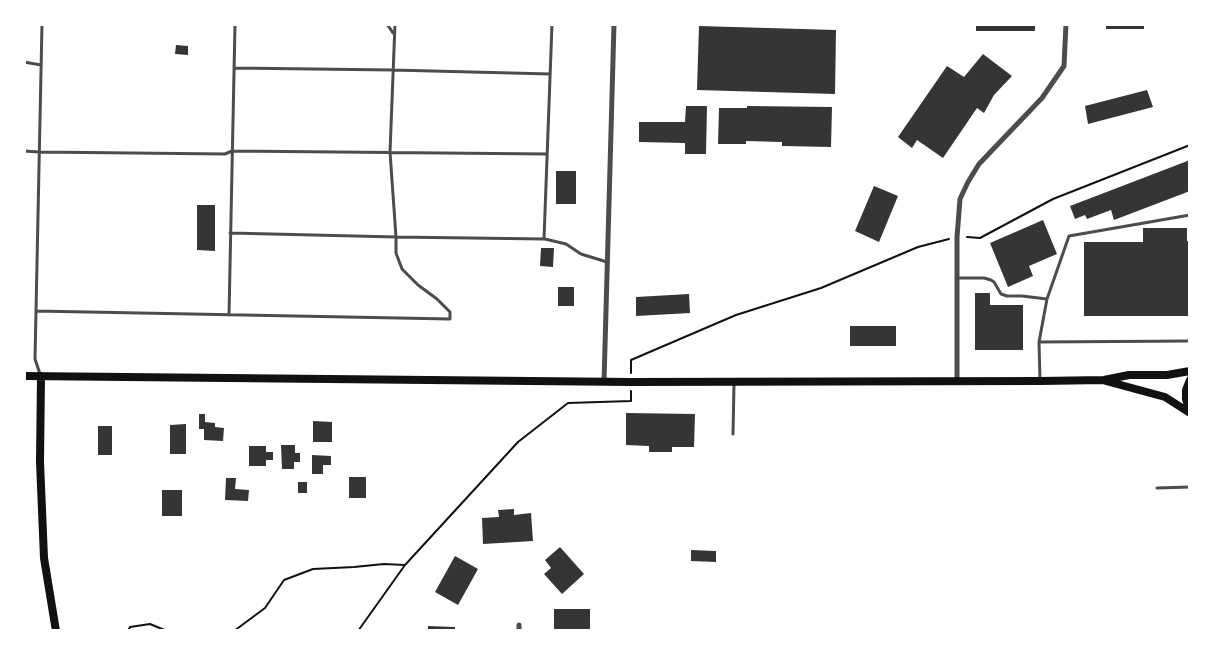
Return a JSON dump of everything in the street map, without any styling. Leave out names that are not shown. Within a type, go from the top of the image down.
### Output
[{"type":"main road","points":[[24,376],[604,382],[1040,381],[1104,380],[1129,375],[1167,375],[1190,371]]},
{"type":"main road","points":[[41,376],[40,462],[44,558],[56,631]]},
{"type":"main road","points":[[1104,380],[1165,397],[1190,412]]},
{"type":"main road","points":[[1190,380],[1186,390],[1186,399],[1190,412]]},
{"type":"street","points":[[604,382],[614,24]]},
{"type":"street","points":[[957,381],[957,237],[960,199],[979,164],[1042,98],[1064,66],[1066,24]]},
{"type":"lane","points":[[41,376],[35,359],[42,24]]},
{"type":"lane","points":[[229,315],[235,24]]},
{"type":"lane","points":[[387,24],[394,35]]},
{"type":"lane","points":[[36,311],[450,319],[450,312],[402,269],[396,253],[390,152],[395,24]]},
{"type":"lane","points":[[544,239],[552,24]]},
{"type":"lane","points":[[24,62],[41,65]]},
{"type":"lane","points":[[234,68],[550,74]]},
{"type":"lane","points":[[24,151],[39,153],[225,154],[232,151],[547,154]]},
{"type":"lane","points":[[1040,381],[1039,342],[1047,299],[1069,236],[1190,215]]},
{"type":"lane","points":[[231,232],[544,239],[566,244],[581,254],[607,262]]},
{"type":"lane","points":[[957,279],[984,278],[994,282],[1001,294],[1007,296],[1047,299]]},
{"type":"lane","points":[[1039,342],[1190,341]]},
{"type":"lane","points":[[733,434],[734,382]]},
{"type":"lane","points":[[1157,488],[1190,488]]},
{"type":"path","points":[[631,360],[736,315],[821,288],[918,247],[957,237],[980,238],[1053,199],[1190,145]]},
{"type":"path","points":[[358,631],[405,565],[518,442],[568,404],[631,401],[631,382]]},
{"type":"path","points":[[234,631],[265,608],[284,580],[313,569],[384,564],[405,565]]},
{"type":"path","points":[[128,631],[130,627],[150,624],[167,631]]},
{"type":"building","points":[[976,24],[1035,24],[1035,31],[976,31]]},
{"type":"building","points":[[1106,24],[1144,24],[1144,29],[1106,29]]},
{"type":"building","points":[[699,26],[836,30],[835,94],[697,90]]},
{"type":"building","points":[[176,45],[188,46],[188,55],[175,54]]},
{"type":"building","points":[[983,54],[1012,76],[994,95],[984,113],[977,108],[943,158],[917,140],[912,148],[898,137],[947,66],[964,77]]},
{"type":"building","points":[[1147,90],[1153,107],[1088,124],[1085,106]]},
{"type":"building","points":[[686,106],[707,106],[706,154],[685,154],[685,143],[639,142],[639,122],[685,122]]},
{"type":"building","points":[[747,106],[832,107],[831,147],[782,146],[782,142],[746,141],[746,144],[718,144],[719,108],[747,108]]},
{"type":"building","points":[[1190,160],[1190,191],[1114,220],[1111,210],[1087,219],[1085,215],[1075,219],[1070,206]]},
{"type":"building","points":[[556,171],[576,171],[576,204],[556,204]]},
{"type":"building","points":[[874,186],[898,196],[879,242],[855,231]]},
{"type":"building","points":[[197,205],[215,205],[215,251],[197,250]]},
{"type":"building","points":[[1043,220],[1057,254],[1029,266],[1033,276],[1008,287],[990,243]]},
{"type":"building","points":[[1143,228],[1187,228],[1187,241],[1190,241],[1190,316],[1084,316],[1084,242],[1143,242]]},
{"type":"building","points":[[541,248],[554,248],[553,267],[540,266]]},
{"type":"building","points":[[558,287],[574,287],[574,306],[558,306]]},
{"type":"building","points":[[975,293],[990,293],[990,305],[1023,305],[1023,350],[975,350]]},
{"type":"building","points":[[689,294],[690,313],[636,316],[636,297]]},
{"type":"building","points":[[850,326],[896,326],[896,346],[850,346]]},
{"type":"building","points":[[626,413],[695,414],[694,447],[672,447],[672,452],[649,452],[649,446],[626,445]]},
{"type":"building","points":[[199,414],[205,414],[205,422],[215,423],[215,427],[224,428],[223,441],[204,440],[204,429],[199,429]]},
{"type":"building","points":[[313,421],[332,422],[332,442],[313,442]]},
{"type":"building","points":[[186,424],[186,454],[170,454],[170,425]]},
{"type":"building","points":[[98,426],[112,426],[112,455],[98,455]]},
{"type":"building","points":[[281,445],[295,445],[295,453],[300,453],[300,462],[294,462],[294,469],[282,469]]},
{"type":"building","points":[[249,446],[266,446],[266,452],[273,452],[273,460],[266,460],[266,466],[249,466]]},
{"type":"building","points":[[312,455],[331,456],[331,465],[323,465],[323,474],[312,474]]},
{"type":"building","points":[[349,477],[366,477],[366,498],[349,498]]},
{"type":"building","points":[[226,478],[236,478],[235,489],[249,490],[248,501],[225,500]]},
{"type":"building","points":[[298,482],[307,482],[307,493],[298,493]]},
{"type":"building","points":[[162,490],[182,490],[182,516],[162,516]]},
{"type":"building","points":[[514,509],[514,515],[531,513],[533,541],[483,544],[482,518],[499,517],[498,510]]},
{"type":"building","points":[[560,547],[584,574],[562,594],[544,574],[551,568],[545,560]]},
{"type":"building","points":[[691,550],[716,551],[716,562],[691,561]]},
{"type":"building","points":[[455,556],[478,569],[458,605],[435,592]]},
{"type":"building","points":[[554,609],[590,609],[590,631],[554,631]]},
{"type":"building","points":[[428,626],[455,627],[455,631],[428,631]]}]
